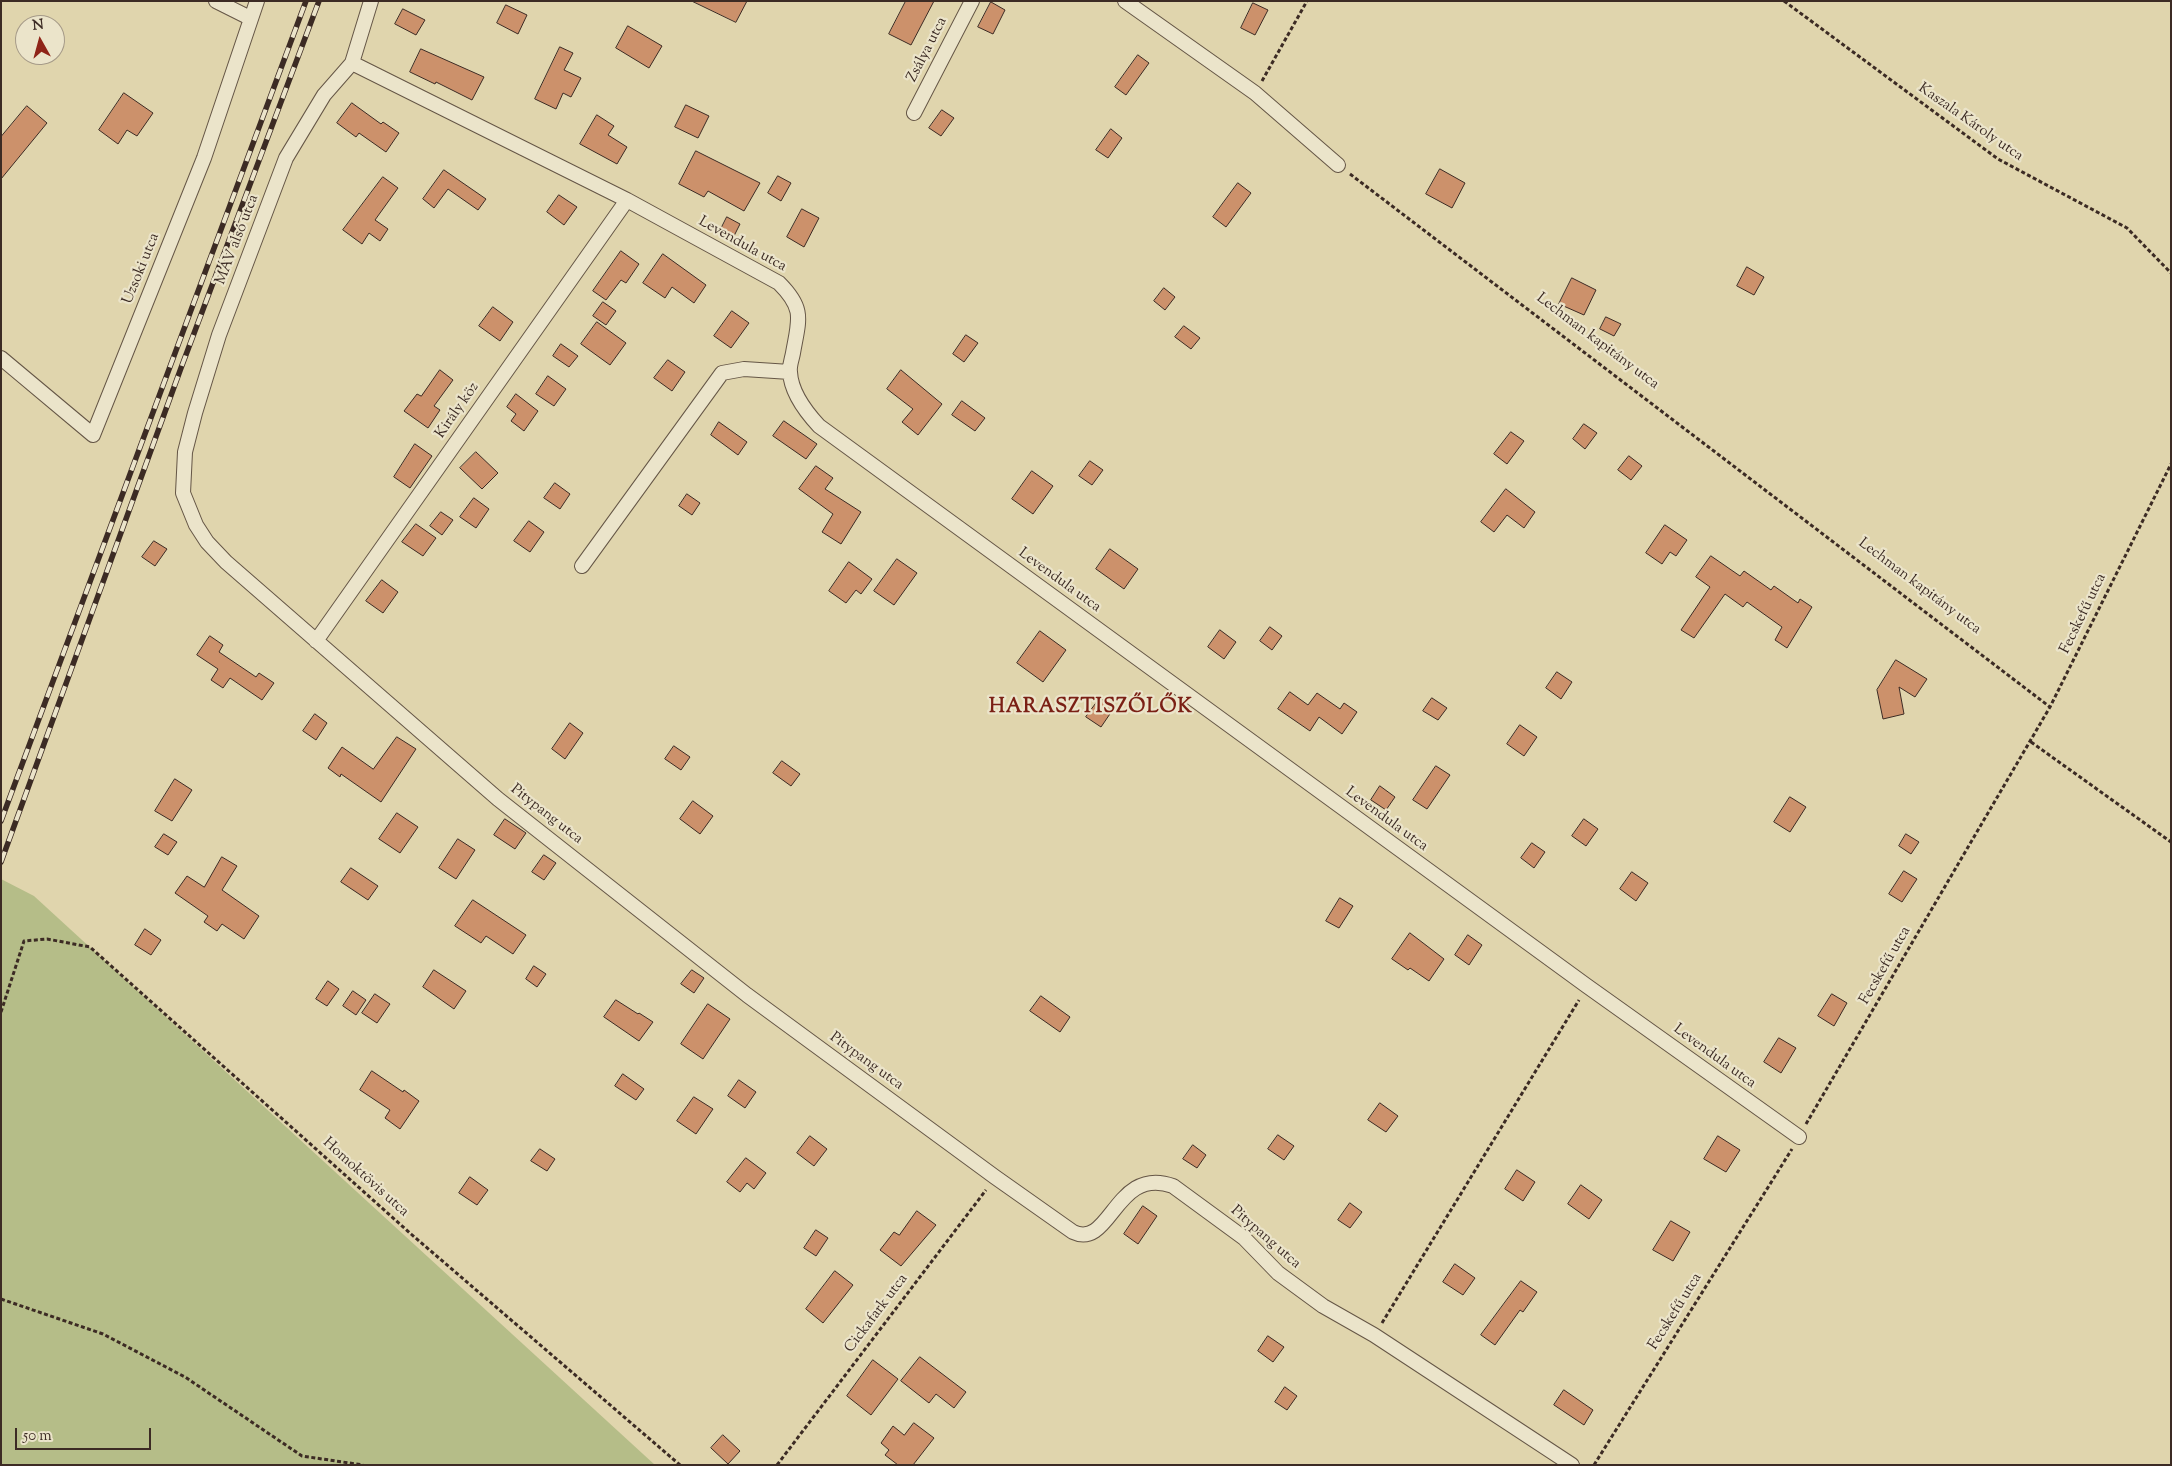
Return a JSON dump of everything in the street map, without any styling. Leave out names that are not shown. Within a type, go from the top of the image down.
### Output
[{"type":"street","points":[[216,1],[250,18]]},
{"type":"street","name":"Uzsoki utca","points":[[1,358],[93,435],[204,158],[257,1]]},
{"type":"street","name":"MÁV alsó utca","points":[[188,509],[184,493],[185,452],[219,335],[286,158],[324,95],[352,63],[371,1]]},
{"type":"street","name":"Zsálya utca","points":[[914,113],[972,1]]},
{"type":"street","points":[[1125,1],[1255,92],[1338,165]]},
{"type":"street","name":"Levendula utca","points":[[352,63],[627,200],[779,283],[796,303],[799,319],[790,372],[794,388],[801,403],[819,426],[1587,986],[1798,1137]]},
{"type":"street","name":"Király köz","points":[[316,641],[627,200]]},
{"type":"street","points":[[582,566],[722,373],[744,368],[790,372]]},
{"type":"street","name":"Pitypang utca","points":[[188,509],[196,526],[207,542],[226,562],[498,798],[731,983],[1073,1232],[1087,1235],[1099,1227],[1136,1186],[1151,1182],[1162,1182],[1173,1186],[1244,1238],[1278,1273],[1323,1306],[1374,1336],[1572,1465]]},
{"type":"path","points":[[1255,92],[1307,1]]},
{"type":"path","name":"Kaszala Károly utca","points":[[1784,1],[1998,160],[2127,228],[2171,273]]},
{"type":"path","name":"Lechman kapitány utca","points":[[1338,165],[2050,707]]},
{"type":"path","name":"Fecskefű utca","points":[[1594,1465],[1798,1137],[2031,741],[2050,707],[2171,464]]},
{"type":"path","points":[[2031,741],[2171,842]]},
{"type":"path","name":"Homoktövis utca","points":[[1,1012],[24,940],[48,939],[90,947],[411,1234],[680,1465]]},
{"type":"path","points":[[1374,1336],[1587,986]]},
{"type":"path","name":"Cickafark utca","points":[[778,1465],[995,1177]]},
{"type":"path","points":[[1,1299],[103,1334],[136,1351],[185,1377],[302,1456],[363,1465]]},
{"type":"green space","points":[[1,879],[34,896],[655,1465],[1,1465]]},
{"type":"building","points":[[692,1],[747,1],[736,22]]},
{"type":"building","points":[[906,1],[934,1],[911,45],[889,34]]},
{"type":"building","points":[[991,2],[1005,10],[993,34],[978,27]]},
{"type":"building","points":[[1253,3],[1268,10],[1255,35],[1241,28]]},
{"type":"building","points":[[506,5],[527,15],[518,34],[497,23]]},
{"type":"building","points":[[403,9],[425,20],[416,35],[395,24]]},
{"type":"building","points":[[628,26],[662,46],[649,68],[616,48]]},
{"type":"building","points":[[560,47],[573,53],[564,70],[581,78],[571,97],[563,93],[556,109],[535,99]]},
{"type":"building","points":[[421,49],[484,77],[472,100],[436,82],[435,84],[410,72]]},
{"type":"building","points":[[1138,55],[1149,63],[1126,95],[1115,87]]},
{"type":"building","points":[[124,93],[153,113],[137,136],[127,130],[118,144],[99,130]]},
{"type":"building","points":[[352,103],[381,124],[383,122],[399,133],[386,152],[359,133],[356,137],[337,123]]},
{"type":"building","points":[[686,105],[709,116],[698,138],[675,127]]},
{"type":"building","points":[[27,106],[47,123],[1,179],[1,137]]},
{"type":"building","points":[[942,110],[954,118],[941,136],[929,128]]},
{"type":"building","points":[[597,115],[614,126],[608,135],[627,147],[617,164],[580,144]]},
{"type":"building","points":[[1111,129],[1122,138],[1108,158],[1096,150]]},
{"type":"building","points":[[696,151],[760,183],[744,211],[708,191],[704,197],[679,184]]},
{"type":"building","points":[[1440,169],[1465,183],[1452,208],[1426,194]]},
{"type":"building","points":[[444,170],[486,199],[478,210],[448,189],[434,208],[423,199]]},
{"type":"building","points":[[778,176],[791,183],[781,201],[768,193]]},
{"type":"building","points":[[383,177],[398,188],[375,220],[388,229],[380,241],[369,233],[362,244],[343,230]]},
{"type":"building","points":[[1238,183],[1251,193],[1226,227],[1213,217]]},
{"type":"building","points":[[559,195],[577,207],[564,225],[547,212]]},
{"type":"building","points":[[802,209],[819,218],[804,247],[787,237]]},
{"type":"building","points":[[727,217],[740,224],[732,240],[719,233]]},
{"type":"building","points":[[621,251],[639,264],[626,283],[621,280],[606,300],[593,291]]},
{"type":"building","points":[[663,254],[706,285],[694,303],[672,287],[665,298],[643,283]]},
{"type":"building","points":[[1747,267],[1764,277],[1754,295],[1737,286]]},
{"type":"building","points":[[1572,278],[1596,290],[1584,315],[1559,304]]},
{"type":"building","points":[[1164,288],[1175,297],[1165,310],[1154,301]]},
{"type":"building","points":[[603,302],[616,311],[606,325],[593,316]]},
{"type":"building","points":[[493,307],[513,322],[500,341],[479,326]]},
{"type":"building","points":[[732,311],[749,323],[731,348],[714,336]]},
{"type":"building","points":[[1606,317],[1621,324],[1614,336],[1600,329]]},
{"type":"building","points":[[597,322],[626,343],[610,365],[581,344]]},
{"type":"building","points":[[1184,326],[1200,338],[1191,349],[1175,337]]},
{"type":"building","points":[[966,335],[978,343],[964,362],[953,354]]},
{"type":"building","points":[[561,344],[578,356],[569,367],[553,356]]},
{"type":"building","points":[[668,360],[685,372],[672,391],[654,378]]},
{"type":"building","points":[[440,370],[453,380],[434,406],[440,410],[428,428],[404,411],[417,394],[421,396]]},
{"type":"building","points":[[901,370],[942,404],[918,435],[902,422],[913,409],[887,389]]},
{"type":"building","points":[[548,376],[566,389],[554,406],[536,394]]},
{"type":"building","points":[[516,394],[538,411],[524,431],[511,421],[516,414],[507,407]]},
{"type":"building","points":[[962,401],[985,418],[975,431],[952,415]]},
{"type":"building","points":[[784,421],[817,444],[806,459],[773,436]]},
{"type":"building","points":[[719,422],[747,442],[738,455],[711,435]]},
{"type":"building","points":[[1584,424],[1597,433],[1585,449],[1573,439]]},
{"type":"building","points":[[1511,432],[1524,441],[1507,464],[1494,454]]},
{"type":"building","points":[[415,444],[432,456],[410,488],[394,477]]},
{"type":"building","points":[[476,452],[498,473],[482,489],[460,468]]},
{"type":"building","points":[[1629,456],[1642,466],[1631,480],[1618,470]]},
{"type":"building","points":[[1090,461],[1103,470],[1092,485],[1079,476]]},
{"type":"building","points":[[816,466],[833,478],[825,489],[861,512],[841,544],[822,532],[833,514],[799,489]]},
{"type":"building","points":[[1032,471],[1053,486],[1033,514],[1012,499]]},
{"type":"building","points":[[555,483],[570,494],[560,509],[544,498]]},
{"type":"building","points":[[1506,489],[1535,512],[1524,528],[1507,515],[1494,532],[1481,522]]},
{"type":"building","points":[[687,494],[700,503],[692,515],[679,506]]},
{"type":"building","points":[[474,498],[489,509],[476,528],[460,517]]},
{"type":"building","points":[[441,512],[453,520],[442,535],[430,526]]},
{"type":"building","points":[[529,521],[544,532],[530,552],[514,541]]},
{"type":"building","points":[[416,524],[436,538],[423,556],[402,542]]},
{"type":"building","points":[[1665,525],[1687,540],[1676,556],[1670,552],[1662,564],[1646,553]]},
{"type":"building","points":[[154,541],[167,549],[155,566],[142,557]]},
{"type":"building","points":[[1110,549],[1138,569],[1124,589],[1096,569]]},
{"type":"building","points":[[1711,556],[1740,576],[1744,571],[1771,590],[1774,586],[1798,603],[1800,599],[1812,607],[1787,648],[1775,640],[1782,627],[1747,602],[1743,607],[1725,594],[1694,638],[1681,630],[1710,587],[1696,577]]},
{"type":"building","points":[[897,559],[917,573],[894,605],[874,591]]},
{"type":"building","points":[[849,562],[872,579],[861,594],[856,590],[846,603],[829,591]]},
{"type":"building","points":[[382,580],[398,592],[383,613],[366,601]]},
{"type":"building","points":[[1270,627],[1282,636],[1272,650],[1260,641]]},
{"type":"building","points":[[1220,630],[1236,642],[1224,659],[1208,647]]},
{"type":"building","points":[[1040,631],[1066,650],[1043,682],[1017,663]]},
{"type":"building","points":[[210,636],[223,645],[219,652],[256,677],[259,673],[274,683],[262,700],[230,678],[223,688],[211,680],[218,669],[197,655]]},
{"type":"building","points":[[1896,660],[1927,679],[1915,697],[1899,687],[1904,714],[1883,719],[1877,690]]},
{"type":"building","points":[[1557,672],[1572,682],[1561,699],[1546,688]]},
{"type":"building","points":[[1290,692],[1308,705],[1317,693],[1340,709],[1344,703],[1357,712],[1342,734],[1319,717],[1310,731],[1278,709]]},
{"type":"building","points":[[1100,698],[1114,708],[1101,727],[1086,717]]},
{"type":"building","points":[[1432,698],[1447,708],[1438,720],[1423,711]]},
{"type":"building","points":[[315,714],[327,723],[316,740],[303,731]]},
{"type":"building","points":[[570,723],[583,733],[565,759],[552,749]]},
{"type":"building","points":[[1520,725],[1537,737],[1524,756],[1507,744]]},
{"type":"building","points":[[397,737],[416,749],[381,802],[341,774],[340,777],[328,768],[342,747],[373,769]]},
{"type":"building","points":[[674,746],[690,757],[681,770],[665,759]]},
{"type":"building","points":[[782,761],[800,774],[791,786],[773,773]]},
{"type":"building","points":[[1436,766],[1450,775],[1427,809],[1413,800]]},
{"type":"building","points":[[175,779],[192,790],[172,821],[155,811]]},
{"type":"building","points":[[1380,786],[1395,797],[1386,810],[1371,800]]},
{"type":"building","points":[[1790,797],[1806,807],[1790,832],[1774,822]]},
{"type":"building","points":[[693,801],[713,816],[700,834],[680,819]]},
{"type":"building","points":[[397,813],[418,827],[400,853],[379,839]]},
{"type":"building","points":[[505,819],[526,833],[515,849],[494,835]]},
{"type":"building","points":[[1584,819],[1598,829],[1586,846],[1572,836]]},
{"type":"building","points":[[164,834],[177,842],[168,855],[155,847]]},
{"type":"building","points":[[1906,834],[1919,842],[1911,854],[1899,846]]},
{"type":"building","points":[[458,839],[475,850],[456,879],[439,868]]},
{"type":"building","points":[[1532,843],[1545,852],[1534,868],[1521,858]]},
{"type":"building","points":[[544,855],[556,863],[544,880],[532,872]]},
{"type":"building","points":[[222,857],[237,866],[222,890],[259,916],[244,939],[222,924],[217,931],[204,922],[208,916],[175,893],[187,876],[204,887]]},
{"type":"building","points":[[351,868],[378,886],[368,900],[341,882]]},
{"type":"building","points":[[1904,871],[1917,879],[1902,902],[1889,894]]},
{"type":"building","points":[[1632,872],[1648,883],[1636,901],[1620,889]]},
{"type":"building","points":[[1340,898],[1353,906],[1339,928],[1326,921]]},
{"type":"building","points":[[473,900],[526,935],[513,954],[486,936],[481,943],[455,926]]},
{"type":"building","points":[[145,929],[161,940],[151,955],[135,945]]},
{"type":"building","points":[[1410,933],[1444,959],[1429,981],[1392,959]]},
{"type":"building","points":[[1468,935],[1482,945],[1469,965],[1455,955]]},
{"type":"building","points":[[534,966],[546,974],[537,987],[526,979]]},
{"type":"building","points":[[434,970],[466,991],[454,1009],[423,987]]},
{"type":"building","points":[[692,970],[704,978],[694,993],[681,984]]},
{"type":"building","points":[[328,981],[339,989],[327,1006],[316,999]]},
{"type":"building","points":[[353,991],[366,1000],[356,1015],[343,1006]]},
{"type":"building","points":[[375,994],[390,1004],[377,1023],[362,1013]]},
{"type":"building","points":[[1832,994],[1847,1003],[1834,1026],[1818,1016]]},
{"type":"building","points":[[1041,996],[1070,1017],[1060,1032],[1030,1011]]},
{"type":"building","points":[[616,1000],[653,1022],[639,1041],[604,1017]]},
{"type":"building","points":[[708,1004],[730,1019],[703,1059],[681,1044]]},
{"type":"building","points":[[1779,1038],[1796,1048],[1781,1073],[1764,1062]]},
{"type":"building","points":[[372,1071],[419,1101],[400,1129],[385,1118],[390,1110],[360,1090]]},
{"type":"building","points":[[623,1074],[644,1089],[636,1100],[615,1086]]},
{"type":"building","points":[[739,1080],[756,1092],[745,1108],[728,1096]]},
{"type":"building","points":[[694,1097],[713,1109],[696,1134],[677,1121]]},
{"type":"building","points":[[1380,1103],[1398,1116],[1386,1132],[1368,1120]]},
{"type":"building","points":[[1278,1135],[1294,1146],[1284,1160],[1268,1149]]},
{"type":"building","points":[[810,1136],[827,1149],[814,1166],[797,1153]]},
{"type":"building","points":[[1718,1136],[1740,1150],[1726,1172],[1704,1159]]},
{"type":"building","points":[[1193,1145],[1206,1155],[1197,1168],[1183,1159]]},
{"type":"building","points":[[540,1149],[555,1159],[547,1171],[531,1161]]},
{"type":"building","points":[[746,1158],[766,1173],[754,1189],[747,1183],[740,1192],[727,1182]]},
{"type":"building","points":[[1517,1170],[1535,1182],[1523,1201],[1505,1189]]},
{"type":"building","points":[[470,1177],[488,1190],[477,1205],[459,1193]]},
{"type":"building","points":[[1581,1185],[1602,1200],[1589,1219],[1568,1204]]},
{"type":"building","points":[[1350,1203],[1362,1212],[1350,1228],[1338,1220]]},
{"type":"building","points":[[1143,1206],[1157,1216],[1138,1244],[1124,1234]]},
{"type":"building","points":[[917,1211],[936,1225],[901,1266],[880,1250],[894,1232],[899,1235]]},
{"type":"building","points":[[1671,1221],[1690,1232],[1673,1261],[1653,1250]]},
{"type":"building","points":[[816,1230],[828,1238],[816,1256],[804,1248]]},
{"type":"building","points":[[1455,1264],[1475,1278],[1463,1295],[1443,1282]]},
{"type":"building","points":[[835,1271],[853,1285],[823,1323],[806,1309]]},
{"type":"building","points":[[1521,1281],[1537,1292],[1523,1312],[1520,1310],[1495,1345],[1481,1335]]},
{"type":"building","points":[[1268,1336],[1284,1347],[1273,1362],[1258,1351]]},
{"type":"building","points":[[920,1357],[966,1392],[954,1408],[936,1394],[929,1403],[901,1381]]},
{"type":"building","points":[[873,1360],[898,1379],[871,1415],[847,1396]]},
{"type":"building","points":[[1285,1387],[1297,1396],[1287,1410],[1275,1402]]},
{"type":"building","points":[[1564,1390],[1593,1410],[1584,1425],[1554,1405]]},
{"type":"building","points":[[914,1423],[934,1438],[913,1465],[898,1465],[885,1455],[889,1450],[881,1443],[893,1426],[904,1435]]},
{"type":"building","points":[[723,1435],[740,1451],[728,1464],[711,1448]]},
{"type":"railway","points":[[1,821],[306,1]]},
{"type":"railway","points":[[1,862],[181,368],[319,1]]},
{"type":"district","name":"HARASZTISZŐLŐK","points":[[1091,709]]}]
